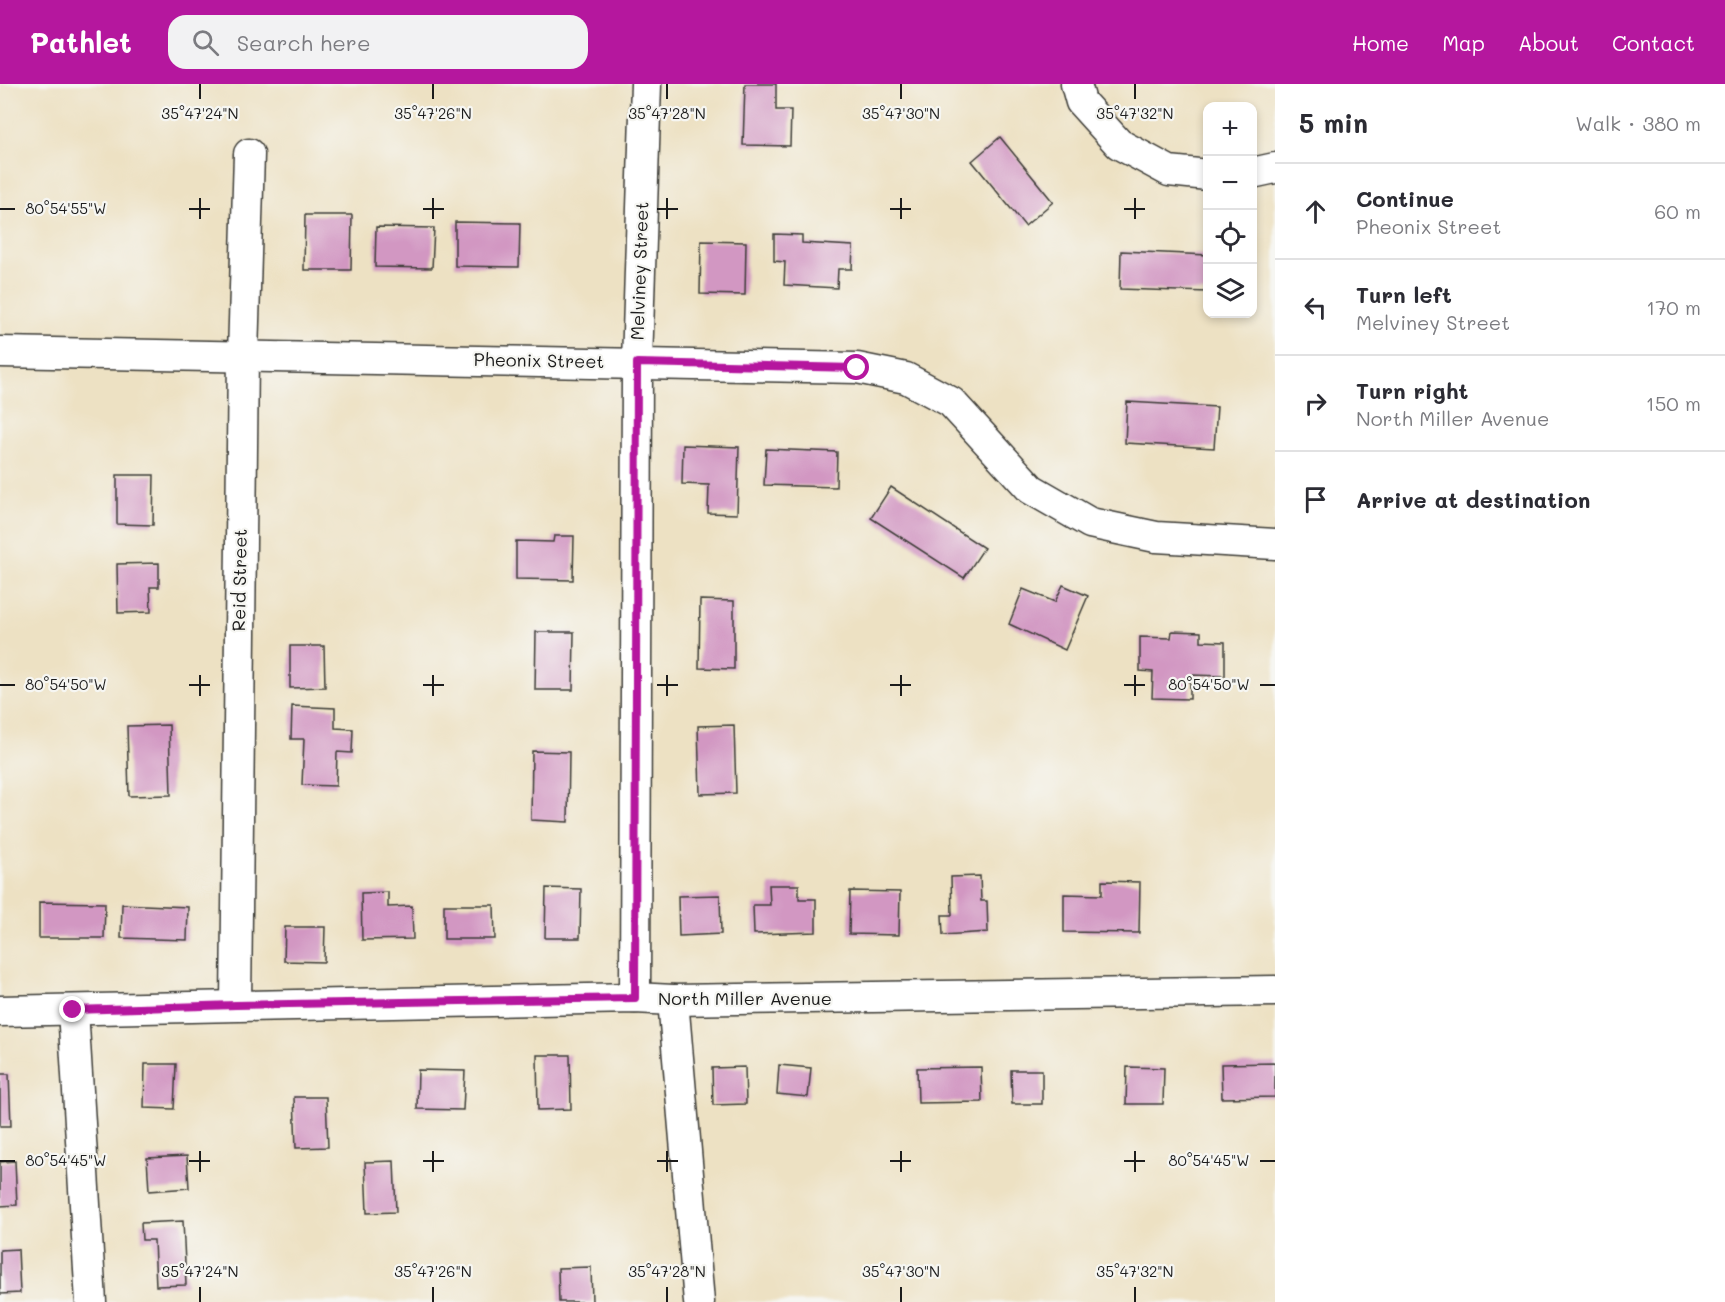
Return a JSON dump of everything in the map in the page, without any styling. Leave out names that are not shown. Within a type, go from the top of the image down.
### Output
[{"type":"street","name":"Melviney Street","points":[[635,998],[637,363],[646,84]]},
{"type":"street","points":[[1076,84],[1081,102],[1119,144],[1169,171],[1203,175]]},
{"type":"street","name":"Reid Street","points":[[236,1005],[243,355],[249,154]]},
{"type":"street","points":[[1257,172],[1275,168]]},
{"type":"street","name":"Pheonix Street","points":[[0,352],[857,368],[906,378],[951,402],[1031,489],[1090,523],[1156,537],[1275,544]]},
{"type":"street","name":"North Miller Avenue","points":[[0,1011],[635,998],[673,1000],[1275,992]]},
{"type":"street","points":[[673,1000],[699,1302]]},
{"type":"street","points":[[73,1010],[92,1302]]},
{"type":"building","points":[[745,84],[776,84],[776,110],[791,110],[790,146],[743,145]]},
{"type":"building","points":[[1000,137],[1053,202],[1025,226],[972,161]]},
{"type":"building","points":[[305,215],[352,215],[351,270],[304,270]]},
{"type":"building","points":[[455,222],[520,223],[519,267],[455,266]]},
{"type":"building","points":[[376,227],[434,228],[432,268],[375,267]]},
{"type":"building","points":[[774,234],[802,235],[802,243],[853,246],[852,269],[838,269],[837,288],[784,285],[785,262],[774,261]]},
{"type":"building","points":[[701,241],[746,242],[745,295],[700,294]]},
{"type":"building","points":[[1121,251],[1203,255],[1203,292],[1120,289]]},
{"type":"building","points":[[1127,402],[1217,407],[1214,448],[1125,443]]},
{"type":"building","points":[[683,445],[739,447],[737,514],[708,513],[709,485],[682,484]]},
{"type":"building","points":[[766,449],[837,452],[836,487],[764,485]]},
{"type":"building","points":[[117,475],[154,475],[153,525],[117,524]]},
{"type":"building","points":[[891,487],[984,548],[964,578],[871,518]]},
{"type":"building","points":[[554,536],[574,536],[573,580],[516,579],[516,541],[553,542]]},
{"type":"building","points":[[159,563],[159,587],[150,587],[151,612],[118,613],[117,564]]},
{"type":"building","points":[[1063,585],[1088,596],[1065,650],[1009,624],[1023,589],[1055,602]]},
{"type":"building","points":[[700,600],[734,601],[734,669],[699,668]]},
{"type":"building","points":[[1172,631],[1201,632],[1201,641],[1225,642],[1225,676],[1190,675],[1190,699],[1152,698],[1153,672],[1140,671],[1140,637],[1171,638]]},
{"type":"building","points":[[536,632],[574,632],[573,690],[535,690]]},
{"type":"building","points":[[290,646],[324,646],[325,687],[290,688]]},
{"type":"building","points":[[292,706],[335,708],[335,728],[353,729],[352,753],[337,752],[336,786],[302,785],[304,739],[291,739]]},
{"type":"building","points":[[169,725],[171,795],[129,796],[127,726]]},
{"type":"building","points":[[734,725],[736,793],[700,794],[698,726]]},
{"type":"building","points":[[532,751],[569,752],[568,822],[531,820]]},
{"type":"building","points":[[980,876],[981,901],[987,901],[988,932],[943,935],[942,915],[952,915],[951,877]]},
{"type":"building","points":[[1102,881],[1140,882],[1139,933],[1064,932],[1064,894],[1102,895]]},
{"type":"building","points":[[769,885],[799,885],[799,899],[816,899],[816,932],[754,934],[753,905],[770,905]]},
{"type":"building","points":[[546,888],[581,889],[580,938],[545,938]]},
{"type":"building","points":[[850,891],[900,892],[899,935],[849,934]]},
{"type":"building","points":[[388,892],[388,907],[412,906],[413,939],[362,940],[361,893]]},
{"type":"building","points":[[720,895],[721,934],[679,936],[678,896]]},
{"type":"building","points":[[39,902],[105,903],[104,938],[39,938]]},
{"type":"building","points":[[122,904],[188,907],[187,940],[121,938]]},
{"type":"building","points":[[444,905],[494,905],[495,939],[444,939]]},
{"type":"building","points":[[285,927],[325,927],[324,962],[284,961]]},
{"type":"building","points":[[537,1055],[570,1055],[571,1109],[538,1110]]},
{"type":"building","points":[[1275,1063],[1275,1097],[1222,1098],[1221,1064]]},
{"type":"building","points":[[145,1064],[176,1064],[174,1109],[144,1108]]},
{"type":"building","points":[[779,1065],[811,1068],[808,1097],[777,1094]]},
{"type":"building","points":[[745,1067],[746,1104],[713,1105],[712,1068]]},
{"type":"building","points":[[981,1067],[982,1102],[918,1103],[917,1068]]},
{"type":"building","points":[[1127,1067],[1164,1068],[1163,1104],[1126,1104]]},
{"type":"building","points":[[418,1070],[465,1071],[463,1110],[417,1109]]},
{"type":"building","points":[[1011,1070],[1042,1070],[1042,1104],[1012,1104]]},
{"type":"building","points":[[0,1074],[9,1074],[11,1126],[0,1126]]},
{"type":"building","points":[[294,1097],[326,1097],[328,1147],[296,1148]]},
{"type":"building","points":[[187,1156],[189,1188],[149,1191],[147,1158]]},
{"type":"building","points":[[15,1161],[17,1205],[0,1206],[0,1162]]},
{"type":"building","points":[[394,1161],[396,1212],[367,1213],[365,1162]]},
{"type":"building","points":[[183,1221],[186,1285],[156,1286],[154,1240],[142,1240],[141,1223]]},
{"type":"building","points":[[18,1249],[20,1293],[0,1294],[0,1250]]},
{"type":"building","points":[[591,1267],[592,1302],[559,1302],[558,1268]]},
{"type":"route","points":[[73,1010],[635,998],[637,363],[857,368]]}]
